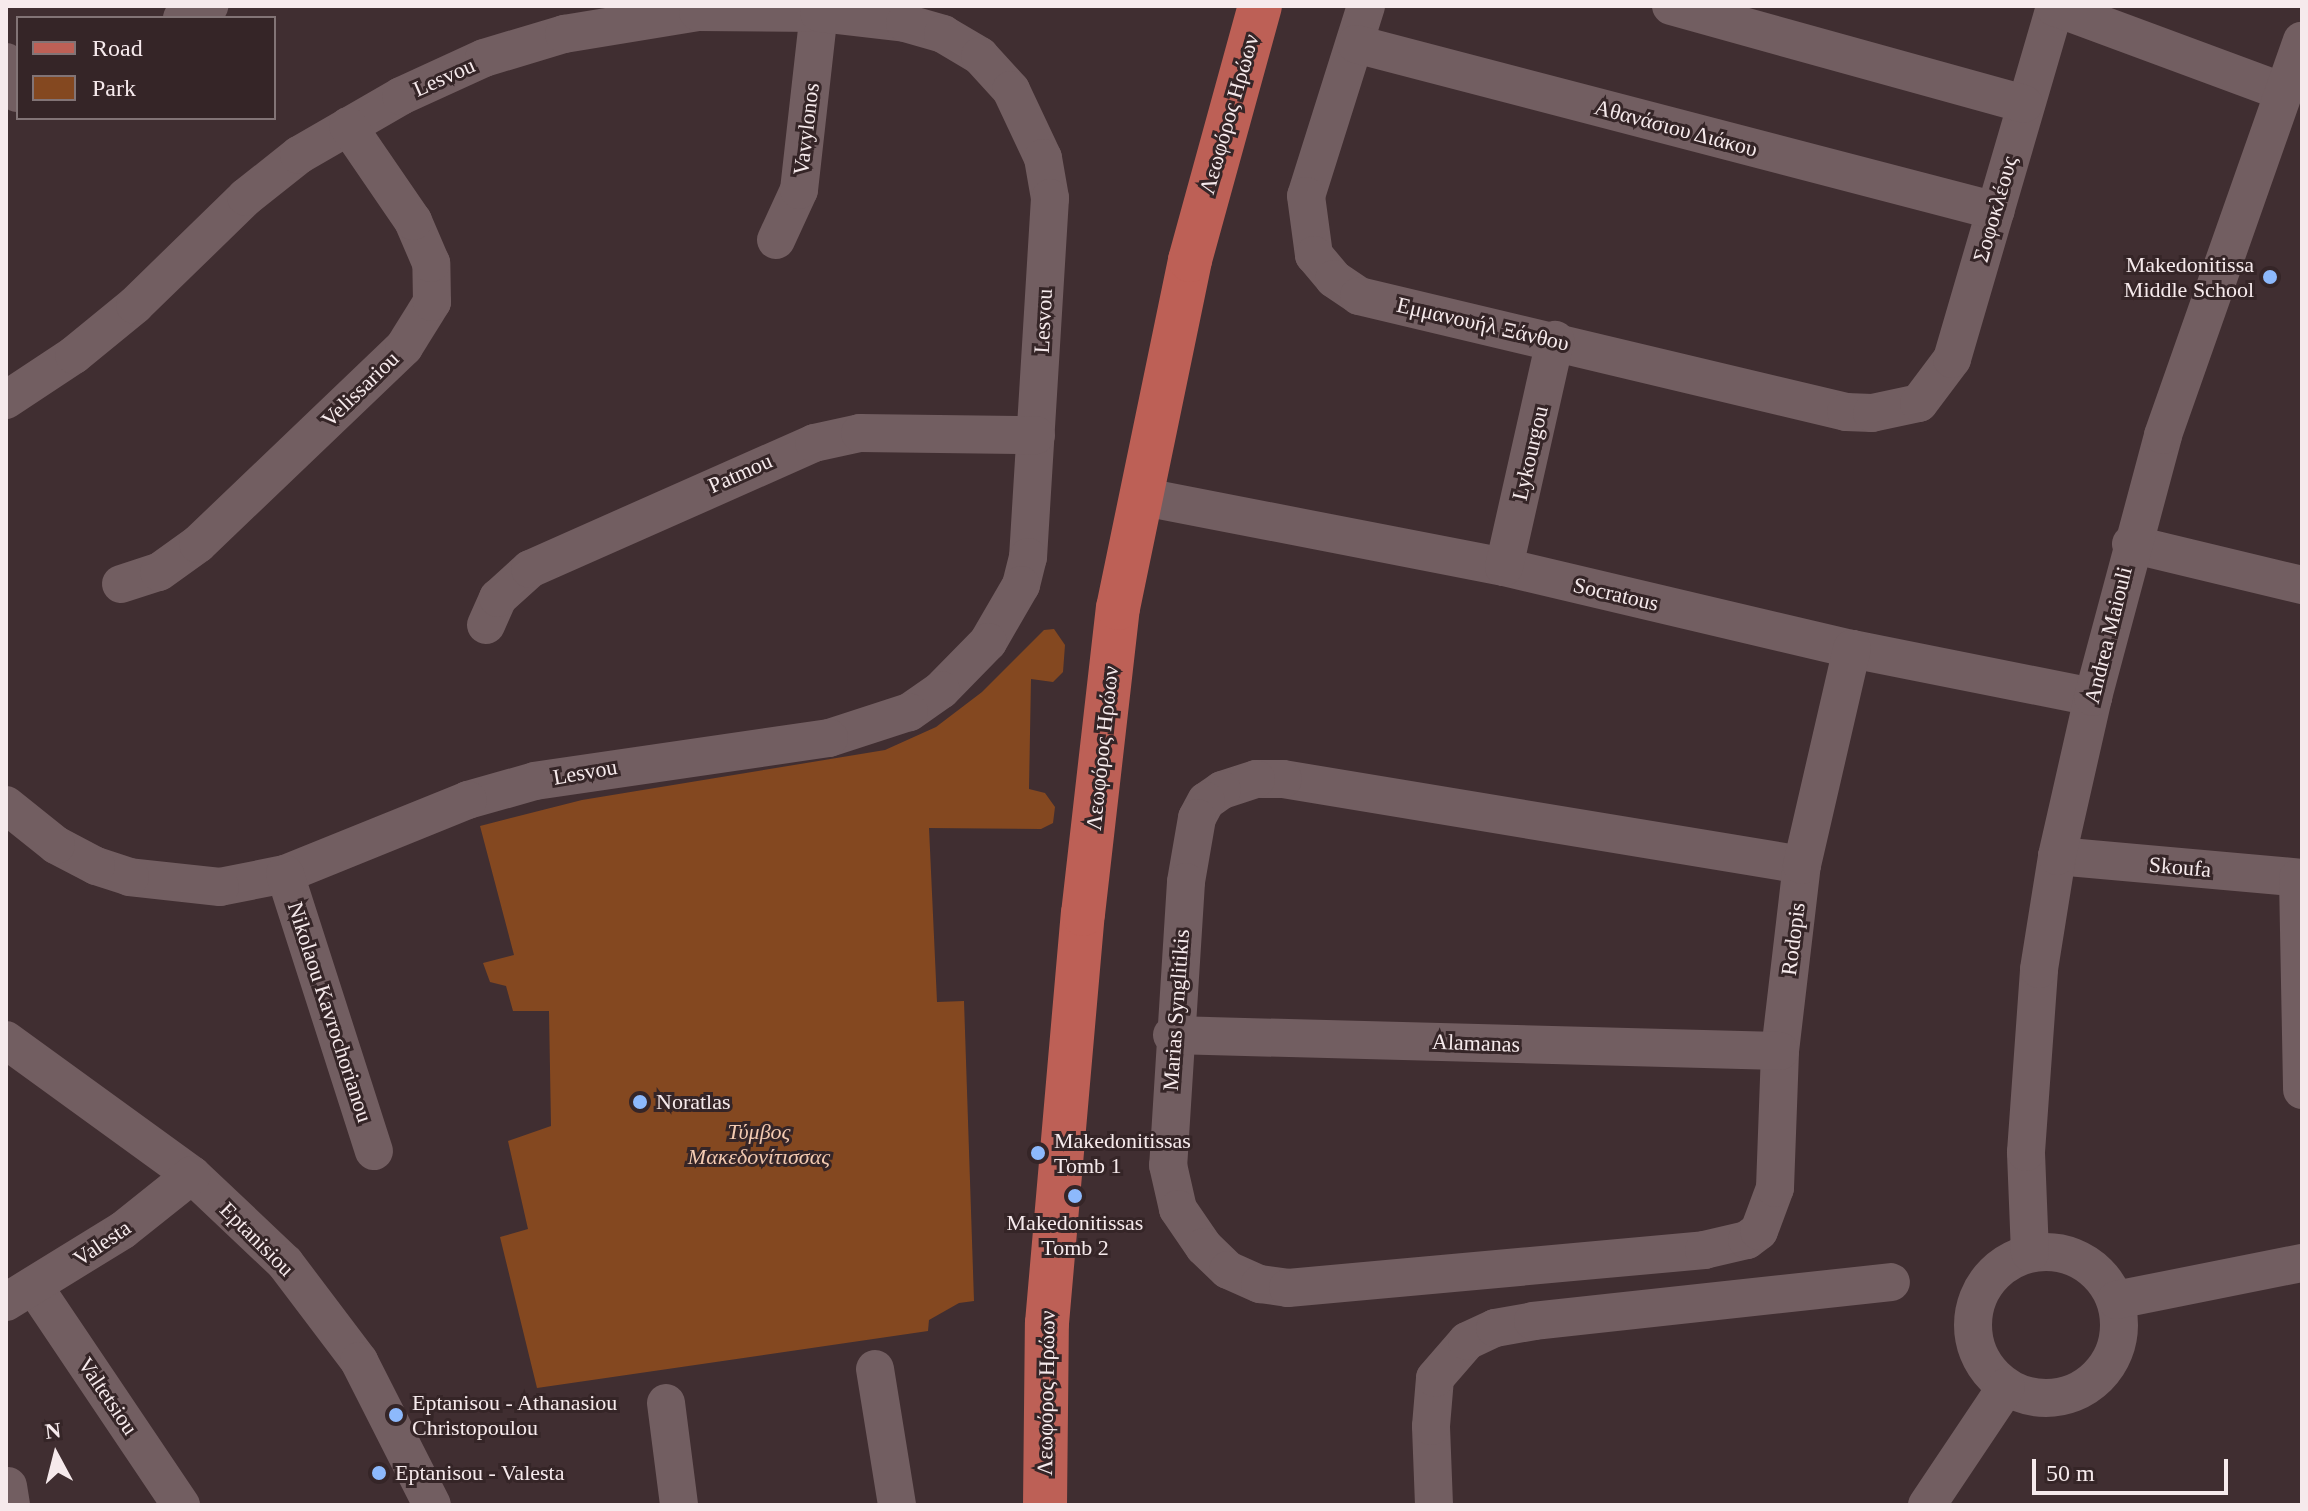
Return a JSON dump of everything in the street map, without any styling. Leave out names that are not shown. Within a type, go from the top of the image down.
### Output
[{"type":"main road","name":"Λεωφόρος Ηρώων","points":[[1045,1505],[1047,1323],[1083,914],[1118,608],[1139,496],[1225,119],[1260,6]]},
{"type":"street","points":[[186,16],[209,6]]},
{"type":"street","name":"Εμμανουήλ Ξάνθου","points":[[1366,6],[1306,196],[1314,255],[1334,279],[1359,296],[1555,340],[1846,412],[1895,410],[1919,403]]},
{"type":"street","points":[[1671,6],[2024,104]]},
{"type":"street","points":[[2055,6],[2281,91]]},
{"type":"street","name":"Σοφοκλέους","points":[[1919,403],[1952,359],[2055,6]]},
{"type":"street","name":"Lesvou","points":[[6,400],[74,355],[135,305],[246,197],[299,155],[348,126],[484,58],[564,34],[698,12],[819,13],[905,23],[943,34],[980,56],[1011,90],[1029,121],[1050,198],[1028,557],[1021,585],[988,642],[941,690],[909,712],[829,738],[535,781],[468,800],[285,874],[220,887],[130,877],[56,845],[6,805]]},
{"type":"street","name":"Vavylonos","points":[[776,240],[799,190],[819,13]]},
{"type":"street","name":"Andrea Maiouli","points":[[2030,1253],[2029,1084],[2045,924],[2057,856],[2131,544],[2163,435],[2281,91],[2302,41]]},
{"type":"street","name":"Αθανάσιου Διάκου","points":[[1356,44],[1996,211]]},
{"type":"street","points":[[6,62],[16,88]]},
{"type":"street","name":"Velissariou","points":[[121,584],[159,572],[198,544],[404,347],[432,302],[431,263],[413,221],[348,126]]},
{"type":"street","name":"Lykourgou","points":[[1504,567],[1555,340]]},
{"type":"street","name":"Patmou","points":[[486,625],[498,598],[530,569],[800,447],[860,433],[1036,435]]},
{"type":"street","name":"Socratous","points":[[1139,496],[1504,567],[1852,649],[2093,697]]},
{"type":"street","points":[[2131,544],[2302,585]]},
{"type":"street","name":"Rodopis","points":[[1759,1231],[1775,1188],[1780,1051],[1802,865],[1852,649]]},
{"type":"street","name":"Marias Synglitikis","points":[[1759,1231],[1747,1240],[1704,1250],[1312,1288],[1260,1284],[1228,1270],[1204,1247],[1178,1209],[1168,1165],[1172,1035],[1191,837],[1206,801],[1236,784],[1283,779],[1802,865]]},
{"type":"street","name":"Skoufa","points":[[2057,856],[2300,878]]},
{"type":"street","name":"Nikolaou Kavrochorianou","points":[[285,874],[374,1151]]},
{"type":"street","points":[[2300,878],[2302,1090]]},
{"type":"street","name":"Alamanas","points":[[1172,1035],[1780,1051]]},
{"type":"street","name":"Eptanisiou","points":[[6,1040],[192,1175],[285,1263],[331,1319],[380,1400],[432,1505]]},
{"type":"street","name":"Valesta","points":[[20,1295],[123,1230],[192,1175]]},
{"type":"street","points":[[2051,1251],[2082,1261],[2106,1282],[2116,1300],[2117,1345],[2092,1383],[2050,1398],[2006,1387],[1977,1352],[1974,1306],[1997,1270],[2030,1253],[2051,1251]]},
{"type":"street","points":[[2116,1300],[2302,1263]]},
{"type":"street","points":[[1434,1505],[1431,1426],[1435,1378],[1467,1341],[1495,1328],[1533,1321],[1891,1282]]},
{"type":"street","name":"Valtetsiou","points":[[20,1295],[181,1505]]},
{"type":"street","points":[[875,1369],[897,1505]]},
{"type":"street","points":[[1927,1505],[2006,1387]]},
{"type":"street","points":[[666,1403],[679,1505]]},
{"type":"green space","name":"Τύμβος Μακεδονίτισσας","points":[[1054,629],[1065,645],[1063,672],[1053,682],[1031,679],[1029,789],[1045,793],[1055,807],[1053,823],[1041,829],[929,828],[937,1002],[964,1001],[974,1301],[959,1303],[929,1320],[928,1331],[537,1388],[500,1237],[528,1229],[508,1141],[551,1126],[549,1011],[513,1011],[506,986],[490,982],[483,963],[514,955],[480,826],[582,800],[885,750],[936,727],[982,692],[1044,630]]},
{"type":"place","name":"Makedonitissa Middle School","points":[[2270,277]]},
{"type":"place","name":"Noratlas","points":[[640,1102]]},
{"type":"place","name":"Makedonitissas Tomb 1","points":[[1038,1153]]},
{"type":"place","name":"Makedonitissas Tomb 2","points":[[1075,1196]]},
{"type":"place","name":"Eptanisou - Athanasiou Christopoulou","points":[[396,1415]]},
{"type":"place","name":"Eptanisou - Valesta","points":[[379,1473]]}]
